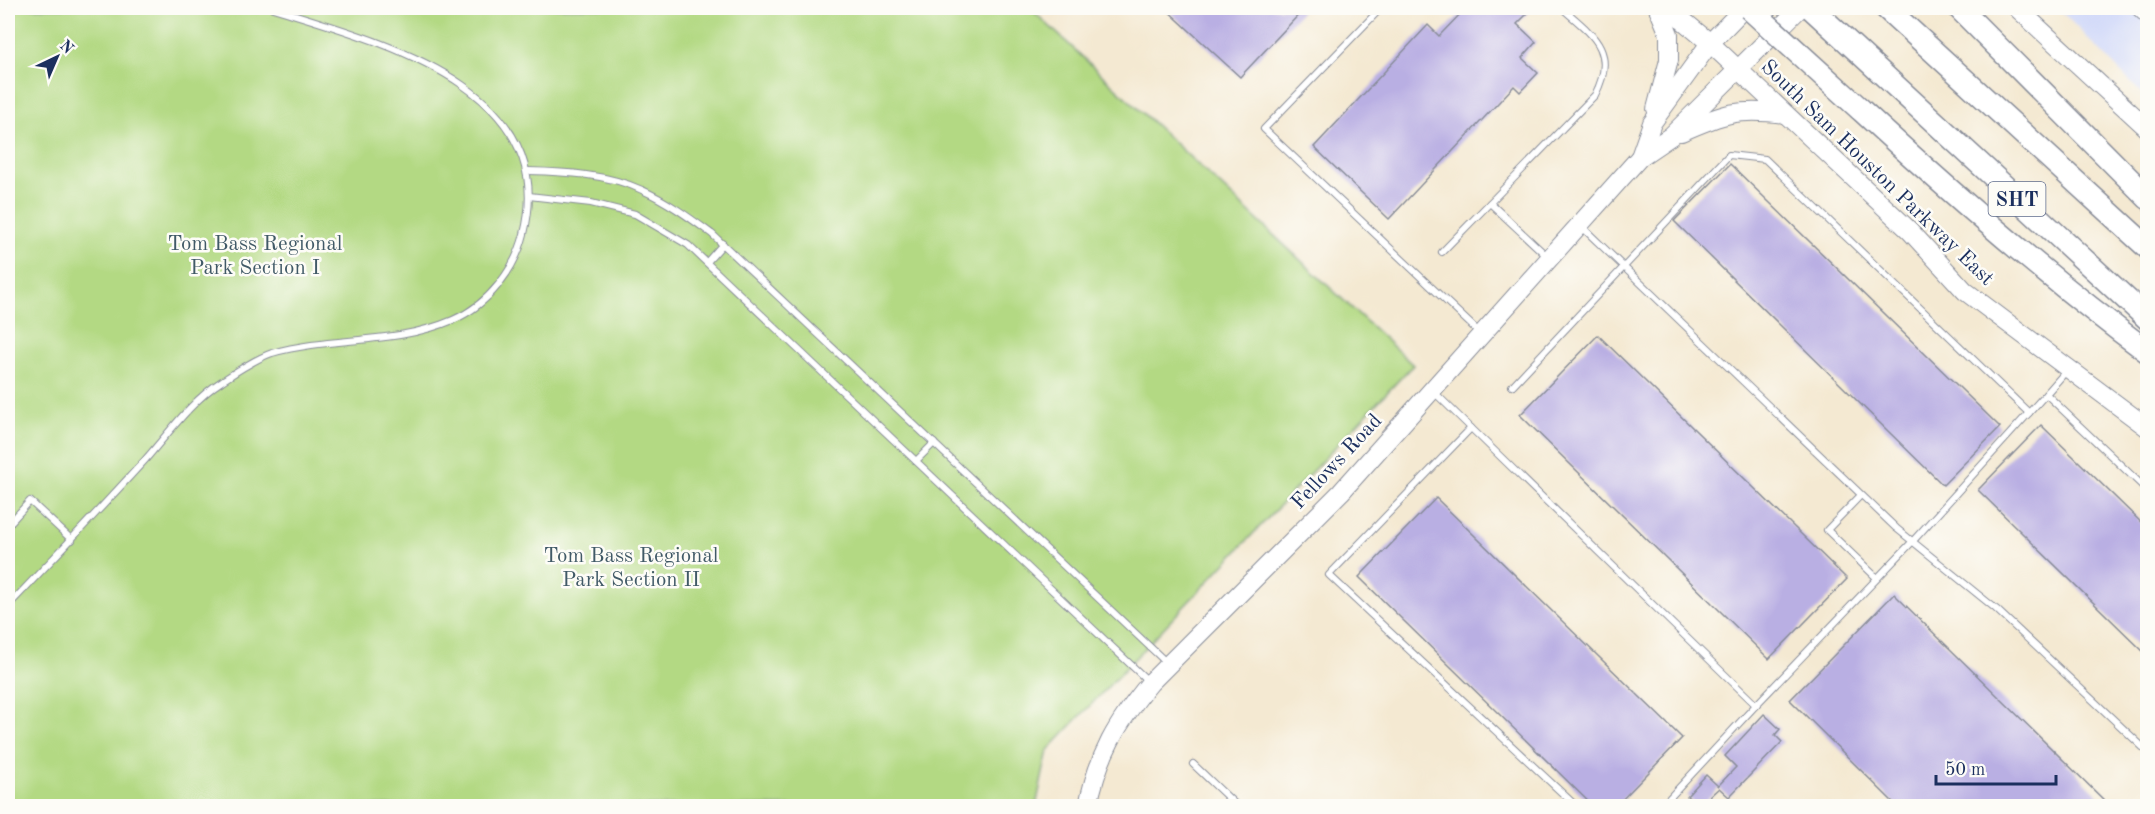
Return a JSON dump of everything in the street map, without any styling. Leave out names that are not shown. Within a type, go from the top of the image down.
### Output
[{"type":"highway","points":[[1749,8],[1917,162],[2078,298],[2148,352]]},
{"type":"highway","name":"SHT","points":[[1811,8],[2148,319]]},
{"type":"highway","name":"SHT","points":[[1886,8],[2148,248]]},
{"type":"highway","points":[[1959,8],[2148,198]]},
{"type":"main road","points":[[1652,123],[1670,60],[1669,34],[1658,8]]},
{"type":"main road","name":"South Sam Houston Parkway East","points":[[1668,8],[1710,43],[1910,231],[1965,291],[2148,428]]},
{"type":"main road","name":"Fellows Road","points":[[1640,157],[1652,123],[1710,43],[1744,8]]},
{"type":"main road","name":"Fellows Road","points":[[1088,807],[1098,763],[1111,737],[1122,718],[1150,683],[1341,492],[1640,157],[1671,136],[1800,8]]},
{"type":"main road","points":[[2017,8],[2148,129]]},
{"type":"main road","points":[[1671,136],[1723,114],[1751,109],[1785,114]]},
{"type":"lane","points":[[8,606],[72,540],[197,402],[218,383],[241,368],[270,354],[299,347],[392,337],[422,331],[456,319],[480,303],[511,267],[521,246],[528,219],[528,171],[519,146],[506,124],[486,103],[457,82],[398,48],[273,8]]},
{"type":"lane","points":[[1381,8],[1264,129],[1481,335]]},
{"type":"lane","points":[[1442,252],[1595,94],[1601,83],[1605,67],[1599,42],[1562,8]]},
{"type":"lane","points":[[2132,8],[2148,23]]},
{"type":"lane","points":[[1512,386],[1729,155],[1765,159],[2029,413]]},
{"type":"lane","points":[[528,171],[555,171],[639,188],[674,207],[723,244],[1168,665]]},
{"type":"lane","points":[[529,196],[591,203],[635,214],[670,233],[707,262],[1150,683]]},
{"type":"lane","points":[[1490,203],[1550,258]]},
{"type":"lane","points":[[1580,225],[1861,495],[1912,542],[1996,609],[2148,752]]},
{"type":"lane","points":[[707,262],[723,244]]},
{"type":"lane","points":[[1662,807],[1912,542],[2069,369]]},
{"type":"lane","points":[[1432,390],[1756,705]]},
{"type":"lane","points":[[2046,394],[2148,491]]},
{"type":"lane","points":[[1471,428],[1329,575],[1576,807]]},
{"type":"lane","points":[[916,461],[934,443]]},
{"type":"lane","points":[[1861,495],[1827,530],[1877,578]]},
{"type":"lane","points":[[8,525],[30,501],[72,540]]},
{"type":"lane","points":[[1193,764],[1237,807]]},
{"type":"shaded area","points":[[2058,8],[2147,8],[2147,99]]},
{"type":"green space","name":"Tom Bass Regional Park Section I","points":[[8,8],[1030,8],[1413,365],[1048,750],[1036,806],[8,806]]},
{"type":"building","points":[[1165,8],[1305,8],[1240,77]]},
{"type":"building","points":[[1466,8],[1533,8],[1517,24],[1536,42],[1522,58],[1538,73],[1520,92],[1514,86],[1389,219],[1314,147],[1428,25],[1439,36]]},
{"type":"building","points":[[1730,164],[2000,427],[1943,485],[1674,221]]},
{"type":"building","points":[[1598,335],[1847,579],[1769,659],[1520,415]]},
{"type":"building","points":[[2041,425],[2148,529],[2148,656],[1978,490]]},
{"type":"building","points":[[1436,498],[1682,738],[1615,807],[1594,807],[1359,577]]},
{"type":"building","points":[[1894,594],[2111,807],[1898,807],[1790,700]]},
{"type":"building","points":[[1764,714],[1780,729],[1775,735],[1782,742],[1729,797],[1719,788],[1698,807],[1687,796],[1706,775],[1718,786],[1736,767],[1725,756]]},
{"type":"park label","name":"Tom Bass Regional Park Section II","points":[[631,567]]}]
